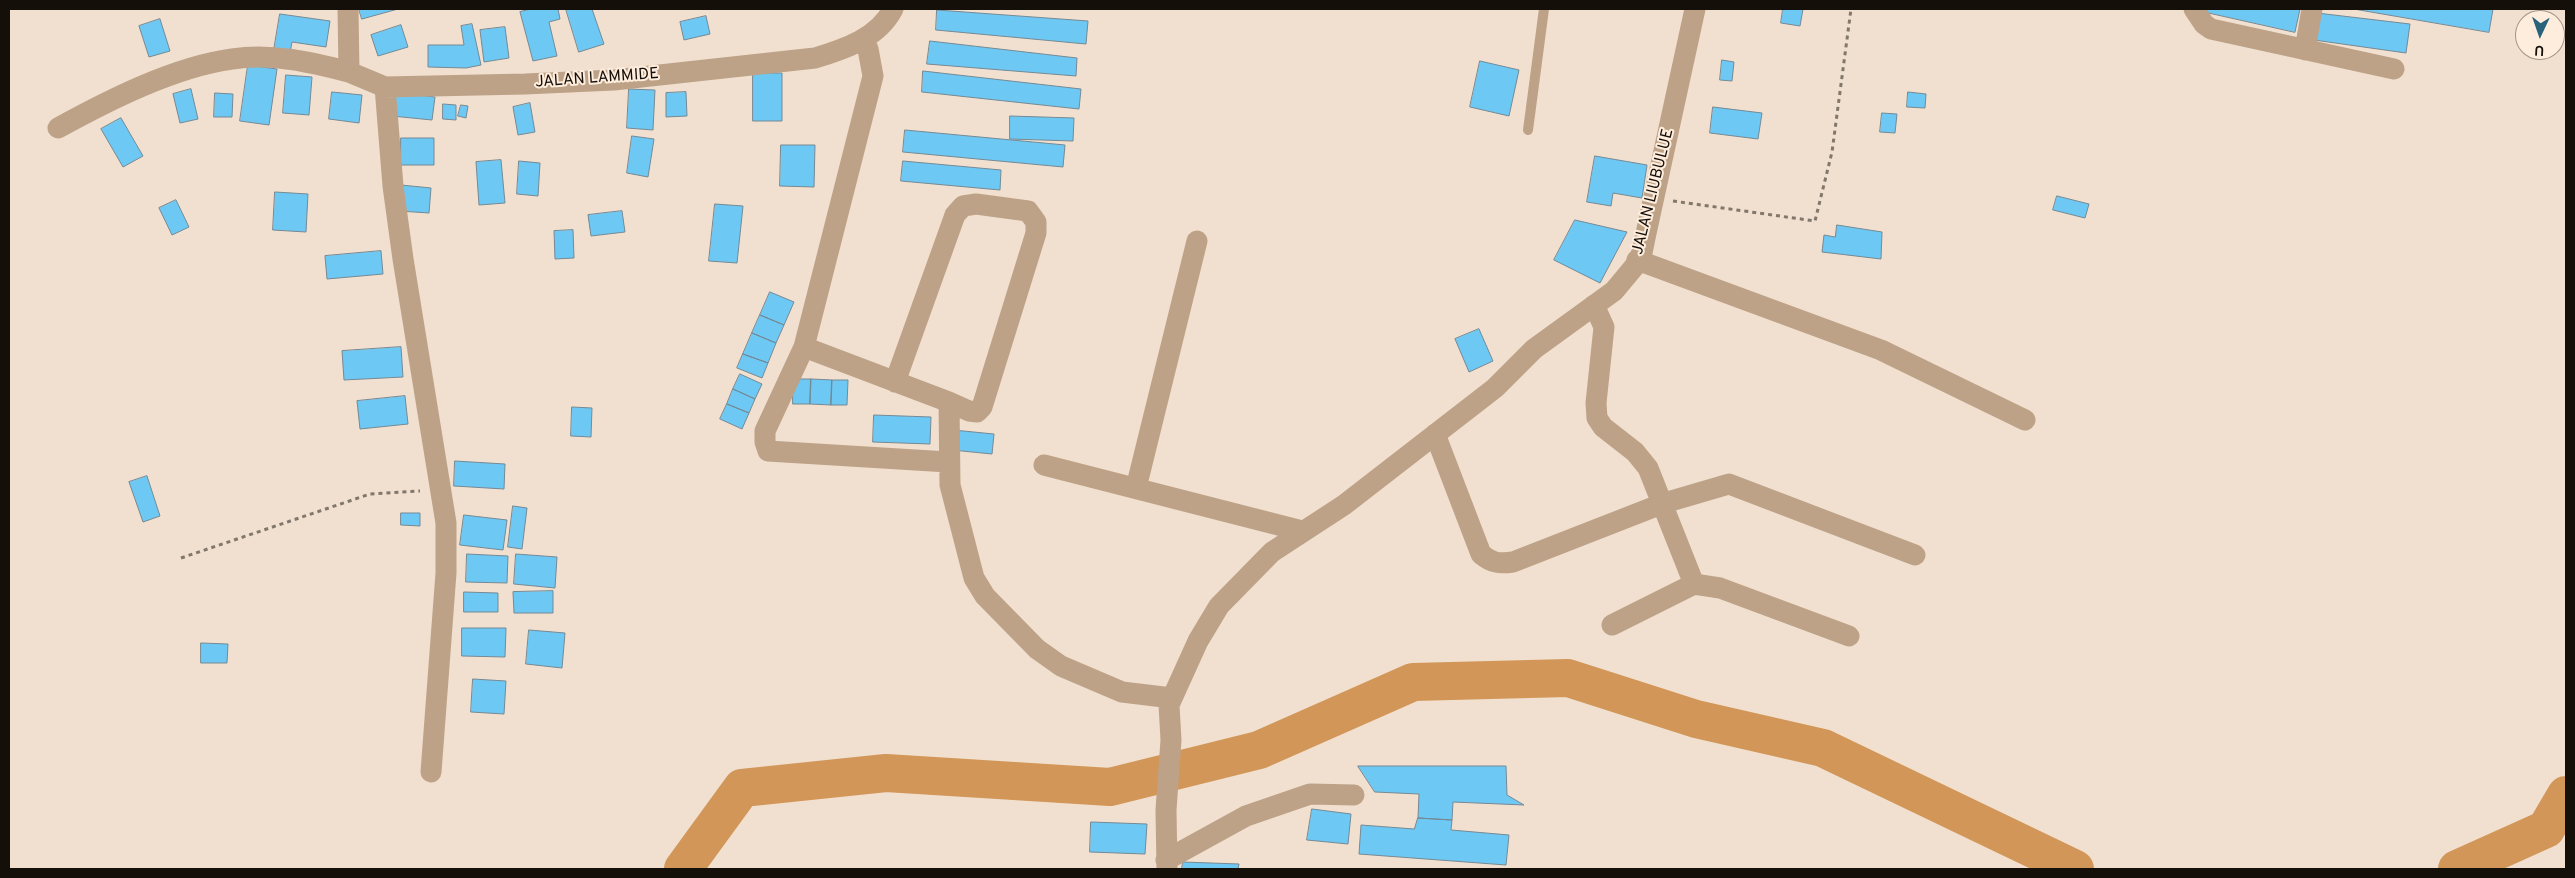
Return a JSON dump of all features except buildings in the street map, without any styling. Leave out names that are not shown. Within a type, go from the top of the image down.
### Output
[{"type":"street","points":[[348,9],[349,72]]},
{"type":"street","name":"JALAN LAMMIDE","points":[[58,128],[92,110],[161,80],[232,59],[281,58],[308,61],[349,72],[385,87],[614,80],[816,58],[841,51],[860,41],[888,18],[893,9]]},
{"type":"street","name":"JALAN LIUBULUE","points":[[1167,864],[1166,810],[1171,740],[1169,705],[1198,641],[1219,606],[1272,552],[1344,505],[1495,388],[1534,350],[1620,284],[1642,253],[1695,9]]},
{"type":"street","points":[[2194,9],[2204,24],[2211,29],[2394,68]]},
{"type":"street","points":[[2305,50],[2312,9]]},
{"type":"street","points":[[860,41],[868,49],[873,76],[804,347],[765,431],[764,442],[768,451],[948,462]]},
{"type":"street","points":[[385,87],[393,186],[403,259],[446,524],[446,573],[431,772]]},
{"type":"street","points":[[804,347],[969,411],[977,412],[982,407],[1036,233],[1036,222],[1028,211],[976,204],[964,206],[955,215],[895,382]]},
{"type":"street","points":[[1136,488],[1198,241]]},
{"type":"street","points":[[1637,260],[1881,350],[2025,420]]},
{"type":"street","points":[[1594,305],[1604,326],[1596,403],[1597,418],[1602,427],[1635,452],[1648,468],[1664,503],[1694,584]]},
{"type":"street","points":[[949,402],[948,462],[950,485],[974,578],[985,596],[1012,626],[1037,649],[1062,666],[1092,681],[1122,692],[1172,698]]},
{"type":"street","points":[[1435,434],[1481,554],[1489,560],[1500,564],[1513,562],[1664,503],[1715,486],[1729,484],[1915,555]]},
{"type":"street","points":[[1044,465],[1302,531]]},
{"type":"street","points":[[1612,625],[1694,584],[1720,588],[1849,636]]},
{"type":"street","points":[[1167,864],[1246,816],[1310,794],[1354,795]]},
{"type":"lane","points":[[1528,130],[1544,9]]},
{"type":"path","points":[[1655,198],[1815,221],[1832,152],[1851,9]]},
{"type":"path","points":[[181,558],[370,494],[441,490]]},
{"type":"waterway","points":[[683,869],[742,788],[886,773],[1110,787],[1259,750],[1413,682],[1568,678],[1696,719],[1823,748],[2075,869]]},
{"type":"waterway","points":[[2457,869],[2546,829],[2566,795]]}]
